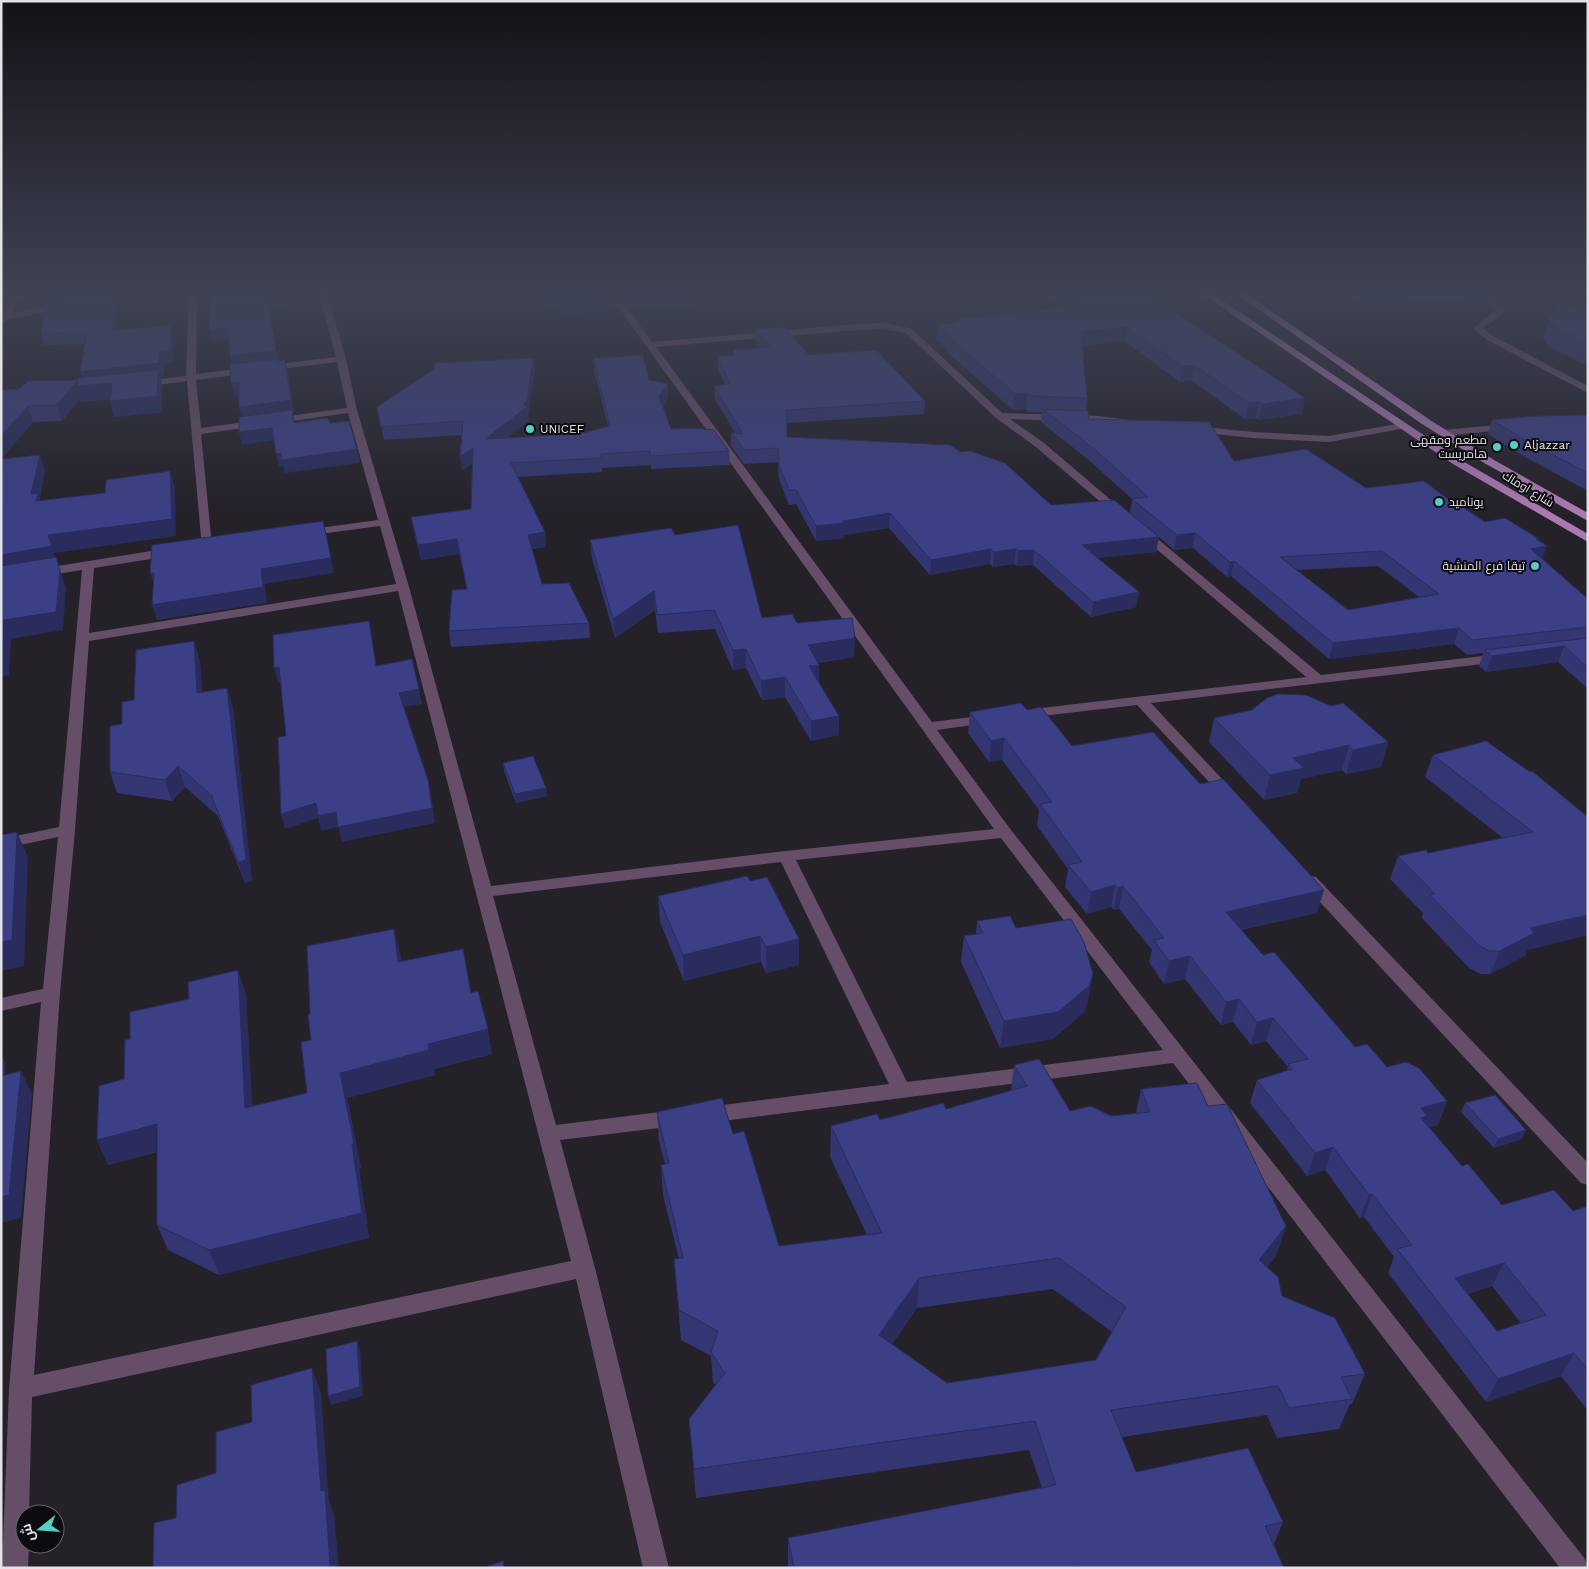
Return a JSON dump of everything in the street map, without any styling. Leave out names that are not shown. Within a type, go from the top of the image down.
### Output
[{"type":"main road","name":"شارع اوماك","points":[[1313,366],[1457,462],[1588,539]]},
{"type":"main road","name":"شارع اوماك","points":[[1343,366],[1443,433],[1588,518]]},
{"type":"street","points":[[1,580],[201,547],[191,366]]},
{"type":"street","points":[[129,385],[284,366]]},
{"type":"street","points":[[343,366],[352,410],[403,587],[584,1268],[656,1568]]},
{"type":"street","points":[[666,366],[1005,833],[1576,1568]]},
{"type":"street","points":[[947,366],[1000,416],[1040,445],[1318,678]]},
{"type":"street","points":[[1543,366],[1588,390]]},
{"type":"street","points":[[195,432],[352,410]]},
{"type":"street","points":[[1000,416],[1098,419],[1137,423]]},
{"type":"street","points":[[1185,428],[1253,435],[1329,439],[1402,426]]},
{"type":"street","points":[[1443,433],[1521,426]]},
{"type":"street","points":[[291,535],[385,522]]},
{"type":"street","points":[[15,1568],[21,1389],[51,993],[67,830],[88,567]]},
{"type":"street","points":[[83,638],[403,587]]},
{"type":"street","points":[[928,727],[1139,699],[1512,656]]},
{"type":"street","points":[[1139,699],[1241,808]]},
{"type":"street","points":[[1,844],[67,830]]},
{"type":"street","points":[[484,892],[786,856],[1005,833]]},
{"type":"street","points":[[786,856],[901,1090]]},
{"type":"street","points":[[1296,866],[1588,1177]]},
{"type":"street","points":[[1,1005],[51,993]]},
{"type":"street","points":[[549,1134],[1177,1055]]},
{"type":"street","points":[[21,1389],[584,1268]]},
{"type":"building","points":[[81,366],[131,366],[80,372]]},
{"type":"building","points":[[230,366],[286,366],[291,400],[239,407],[239,382],[231,383]]},
{"type":"building","points":[[434,366],[532,366],[527,400],[524,404],[527,407],[485,439],[579,434],[610,426],[595,366],[646,366],[649,380],[668,384],[659,396],[671,429],[714,430],[729,451],[650,456],[650,451],[601,454],[601,458],[511,463],[545,532],[528,535],[542,584],[569,583],[589,623],[449,631],[452,590],[467,589],[457,539],[418,545],[411,517],[471,509],[473,448],[460,457],[463,421],[381,427],[377,407],[434,369]]},
{"type":"building","points":[[722,366],[892,366],[925,401],[787,410],[787,437],[950,445],[961,452],[970,451],[1005,463],[1051,505],[1114,500],[1159,537],[1082,545],[1139,592],[1093,602],[1034,550],[1018,551],[1016,549],[994,552],[991,549],[931,560],[890,513],[843,521],[844,523],[816,526],[796,490],[789,490],[779,465],[778,448],[744,450],[731,432],[743,434],[714,386],[730,384]]},
{"type":"building","points":[[982,366],[1084,366],[1087,398],[1031,396],[1027,393],[1015,394]]},
{"type":"building","points":[[1196,366],[1257,366],[1305,398],[1262,404],[1259,402],[1249,403]]},
{"type":"building","points":[[158,370],[157,396],[110,401],[112,383],[77,386],[78,378]]},
{"type":"building","points":[[78,380],[57,405],[28,406],[1,436],[1,390],[19,389],[29,381]]},
{"type":"building","points":[[1043,409],[1088,411],[1089,419],[1209,422],[1234,461],[1306,449],[1366,488],[1424,481],[1448,499],[1451,499],[1485,522],[1505,518],[1547,546],[1531,549],[1588,599],[1588,627],[1472,640],[1459,628],[1333,643],[1234,561],[1230,562],[1195,533],[1177,535],[1132,499],[1148,497],[1093,448]],"holes":[[[1382,551],[1439,594],[1348,610],[1280,557]]]},
{"type":"building","points":[[292,410],[294,423],[328,418],[330,423],[349,421],[357,449],[282,460],[281,453],[276,454],[272,428],[239,432],[239,417]]},
{"type":"building","points":[[1588,415],[1588,473],[1532,444],[1492,420],[1538,416]]},
{"type":"building","points":[[40,455],[31,494],[38,493],[36,501],[105,493],[106,480],[170,471],[172,519],[48,535],[52,546],[1,555],[1,459]]},
{"type":"building","points":[[323,521],[331,558],[261,569],[263,587],[152,605],[154,573],[150,573],[152,545]]},
{"type":"building","points":[[738,525],[762,618],[792,614],[797,623],[852,618],[855,638],[808,645],[819,665],[809,666],[839,716],[811,721],[785,677],[761,681],[746,649],[733,650],[714,610],[657,615],[654,591],[613,619],[590,540],[671,528],[675,535]]},
{"type":"building","points":[[56,557],[60,570],[56,612],[4,620],[1,657],[1,566]]},
{"type":"building","points":[[369,621],[376,666],[412,659],[419,689],[399,693],[428,780],[432,808],[338,827],[336,812],[318,816],[316,803],[281,814],[278,737],[286,736],[279,667],[274,668],[273,635]]},
{"type":"building","points":[[1588,638],[1588,668],[1564,646],[1492,656],[1484,650]]},
{"type":"building","points":[[194,641],[197,693],[227,688],[246,860],[238,862],[211,795],[178,766],[165,780],[110,772],[110,726],[122,724],[122,702],[134,700],[136,650]]},
{"type":"building","points":[[1278,694],[1306,695],[1331,706],[1343,703],[1388,742],[1353,750],[1349,745],[1293,758],[1304,768],[1270,775],[1214,718],[1252,710],[1267,698]]},
{"type":"building","points":[[1021,703],[1027,710],[1041,707],[1072,746],[1153,732],[1200,784],[1223,779],[1324,890],[1226,912],[1263,955],[1274,952],[1355,1047],[1367,1044],[1387,1067],[1406,1062],[1419,1068],[1447,1101],[1421,1108],[1427,1116],[1421,1118],[1462,1166],[1468,1164],[1502,1205],[1554,1190],[1573,1211],[1588,1206],[1588,1370],[1574,1353],[1498,1379],[1397,1249],[1412,1245],[1372,1194],[1369,1195],[1333,1147],[1315,1153],[1257,1080],[1292,1069],[1288,1064],[1308,1059],[1273,1018],[1257,1022],[1239,999],[1226,1002],[1190,956],[1169,961],[1154,940],[1164,938],[1123,886],[1118,888],[1115,885],[1091,892],[1068,865],[1082,862],[1040,804],[1052,802],[1004,738],[991,741],[970,712]],"holes":[[[1504,1263],[1546,1315],[1497,1331],[1455,1278]]]},
{"type":"building","points":[[1486,741],[1530,772],[1532,771],[1588,817],[1588,915],[1530,928],[1534,933],[1500,951],[1489,951],[1478,945],[1430,895],[1435,894],[1398,856],[1426,850],[1428,853],[1533,832],[1433,755]]},
{"type":"building","points":[[533,756],[546,788],[515,794],[503,763]]},
{"type":"building","points":[[17,832],[12,940],[1,942],[1,835]]},
{"type":"building","points":[[747,876],[750,881],[767,877],[799,939],[766,947],[760,936],[683,955],[658,896]]},
{"type":"building","points":[[1010,916],[1016,928],[1071,919],[1084,942],[1093,974],[1089,986],[1058,1012],[1004,1021],[964,936],[983,933],[977,921]]},
{"type":"building","points":[[394,929],[398,962],[463,949],[471,993],[478,991],[488,1029],[428,1044],[429,1050],[340,1073],[354,1144],[352,1144],[362,1213],[209,1250],[157,1225],[157,1124],[97,1140],[99,1086],[124,1079],[125,1040],[130,1039],[130,1012],[189,999],[188,982],[238,970],[245,1108],[307,1093],[301,1042],[311,1040],[308,1015],[310,1014],[307,946]]},
{"type":"building","points":[[1039,1059],[1070,1111],[1091,1106],[1111,1116],[1150,1112],[1141,1089],[1197,1083],[1208,1106],[1227,1104],[1286,1226],[1259,1260],[1278,1277],[1282,1296],[1335,1318],[1365,1374],[1341,1377],[1352,1399],[1289,1408],[1278,1386],[1111,1410],[1136,1472],[1248,1448],[1283,1522],[1265,1526],[1284,1568],[794,1568],[788,1538],[1056,1485],[1035,1421],[694,1469],[689,1419],[725,1373],[711,1352],[718,1331],[679,1310],[674,1259],[683,1258],[661,1165],[669,1163],[657,1112],[722,1098],[733,1134],[744,1131],[779,1246],[882,1233],[831,1126],[877,1114],[880,1120],[943,1103],[946,1109],[1027,1086],[1014,1065]],"holes":[[[1059,1258],[1126,1307],[1096,1360],[947,1383],[879,1335],[919,1278]]]},
{"type":"building","points":[[21,1071],[9,1195],[1,1197],[1,1076]]},
{"type":"building","points":[[1495,1095],[1526,1130],[1498,1139],[1465,1103]]},
{"type":"building","points":[[357,1341],[360,1387],[328,1396],[326,1349]]},
{"type":"building","points":[[312,1368],[321,1491],[325,1490],[330,1566],[336,1564],[336,1568],[153,1568],[154,1523],[176,1518],[177,1485],[216,1473],[216,1432],[252,1422],[251,1385]]},
{"type":"building","points":[[503,1561],[504,1568],[483,1568]]},
{"type":"place","name":"UNICEF","points":[[530,429]]},
{"type":"place","name":"Aljazzar","points":[[1514,445]]},
{"type":"place","name":"مطعم ومقهى هامريست","points":[[1497,447]]},
{"type":"place","name":"يوناميد","points":[[1439,502]]},
{"type":"place","name":"تيقا فرع المنشية","points":[[1535,566]]}]
